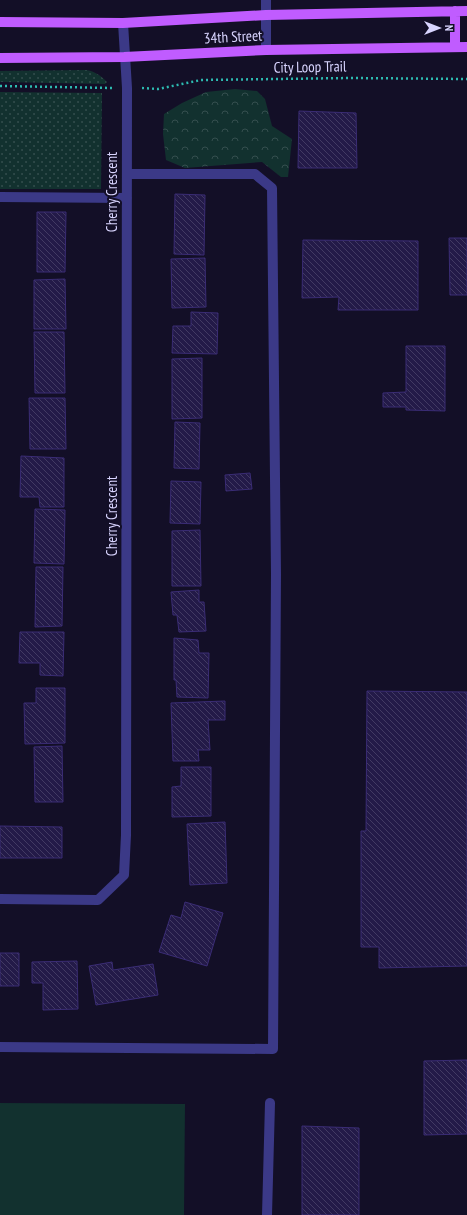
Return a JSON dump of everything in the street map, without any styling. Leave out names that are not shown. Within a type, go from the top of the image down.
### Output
[{"type":"main road","points":[[455,11],[455,47]]},
{"type":"main road","name":"34th Street","points":[[0,22],[123,23],[266,15],[467,11]]},
{"type":"main road","name":"34th Street","points":[[0,58],[124,57],[266,50],[467,47]]},
{"type":"street","points":[[266,0],[266,50]]},
{"type":"street","name":"Cherry Crescent","points":[[0,899],[98,900],[124,875],[126,835],[127,88],[123,23]]},
{"type":"street","points":[[0,1047],[273,1049],[276,574],[272,188],[255,174],[127,174]]},
{"type":"street","points":[[0,197],[127,198]]},
{"type":"street","points":[[267,1215],[270,1103]]},
{"type":"path","name":"City Loop Trail","points":[[155,88],[201,80],[351,78],[467,79]]},
{"type":"path","points":[[0,86],[108,87]]},
{"type":"green space","points":[[86,70],[98,74],[107,82],[105,84],[0,82],[0,71]]},
{"type":"green space","points":[[235,89],[257,91],[265,99],[272,126],[292,139],[288,177],[281,177],[262,162],[185,168],[166,160],[163,134],[164,114],[182,103],[206,92]]},
{"type":"green space","points":[[0,92],[102,93],[101,189],[0,189]]},
{"type":"green space","points":[[0,1103],[185,1104],[184,1215],[0,1215]]},
{"type":"building","points":[[299,111],[356,113],[357,168],[298,168]]},
{"type":"building","points":[[175,194],[205,195],[204,255],[174,254]]},
{"type":"building","points":[[37,212],[66,212],[65,272],[37,272]]},
{"type":"building","points":[[449,238],[467,238],[467,295],[450,295]]},
{"type":"building","points":[[303,240],[418,241],[418,310],[338,310],[339,297],[302,298]]},
{"type":"building","points":[[205,258],[206,307],[172,308],[171,259]]},
{"type":"building","points":[[65,279],[66,329],[34,329],[34,280]]},
{"type":"building","points":[[191,312],[218,313],[217,354],[172,353],[173,326],[191,326]]},
{"type":"building","points":[[34,332],[64,332],[65,393],[35,393]]},
{"type":"building","points":[[406,346],[445,346],[445,411],[406,410],[406,407],[383,407],[383,393],[406,392]]},
{"type":"building","points":[[202,358],[202,418],[172,419],[172,359]]},
{"type":"building","points":[[29,398],[65,398],[66,449],[30,449]]},
{"type":"building","points":[[175,422],[200,423],[199,469],[174,468]]},
{"type":"building","points":[[21,456],[64,458],[64,507],[40,507],[39,497],[20,497]]},
{"type":"building","points":[[250,473],[252,489],[226,491],[225,475]]},
{"type":"building","points":[[171,481],[201,482],[200,524],[170,523]]},
{"type":"building","points":[[35,509],[65,510],[64,564],[34,563]]},
{"type":"building","points":[[200,530],[201,586],[172,586],[172,531]]},
{"type":"building","points":[[36,567],[63,567],[62,626],[35,627]]},
{"type":"building","points":[[199,590],[199,602],[204,602],[206,631],[179,632],[177,615],[173,615],[171,592]]},
{"type":"building","points":[[20,632],[64,632],[63,676],[40,675],[40,663],[19,663]]},
{"type":"building","points":[[174,638],[198,640],[199,653],[209,653],[208,698],[177,697],[176,680],[174,680]]},
{"type":"building","points":[[36,688],[65,688],[65,743],[25,744],[24,703],[36,703]]},
{"type":"building","points":[[367,691],[467,692],[467,966],[379,968],[379,947],[361,947],[361,831],[366,831]]},
{"type":"building","points":[[225,701],[225,720],[208,720],[210,750],[198,750],[199,761],[173,761],[171,703]]},
{"type":"building","points":[[62,746],[63,802],[35,802],[34,747]]},
{"type":"building","points":[[181,767],[211,767],[211,816],[172,817],[172,787],[181,786]]},
{"type":"building","points":[[225,822],[227,883],[190,885],[187,824]]},
{"type":"building","points":[[0,826],[62,827],[62,858],[0,858]]},
{"type":"building","points":[[185,902],[223,913],[207,966],[159,952],[171,915],[181,918]]},
{"type":"building","points":[[0,953],[19,953],[19,986],[0,986]]},
{"type":"building","points":[[77,961],[78,1009],[43,1010],[43,983],[32,983],[32,962]]},
{"type":"building","points":[[112,962],[113,970],[153,964],[158,995],[96,1005],[89,966]]},
{"type":"building","points":[[467,1060],[467,1134],[424,1135],[424,1061]]},
{"type":"building","points":[[302,1126],[359,1128],[359,1215],[302,1215]]}]
